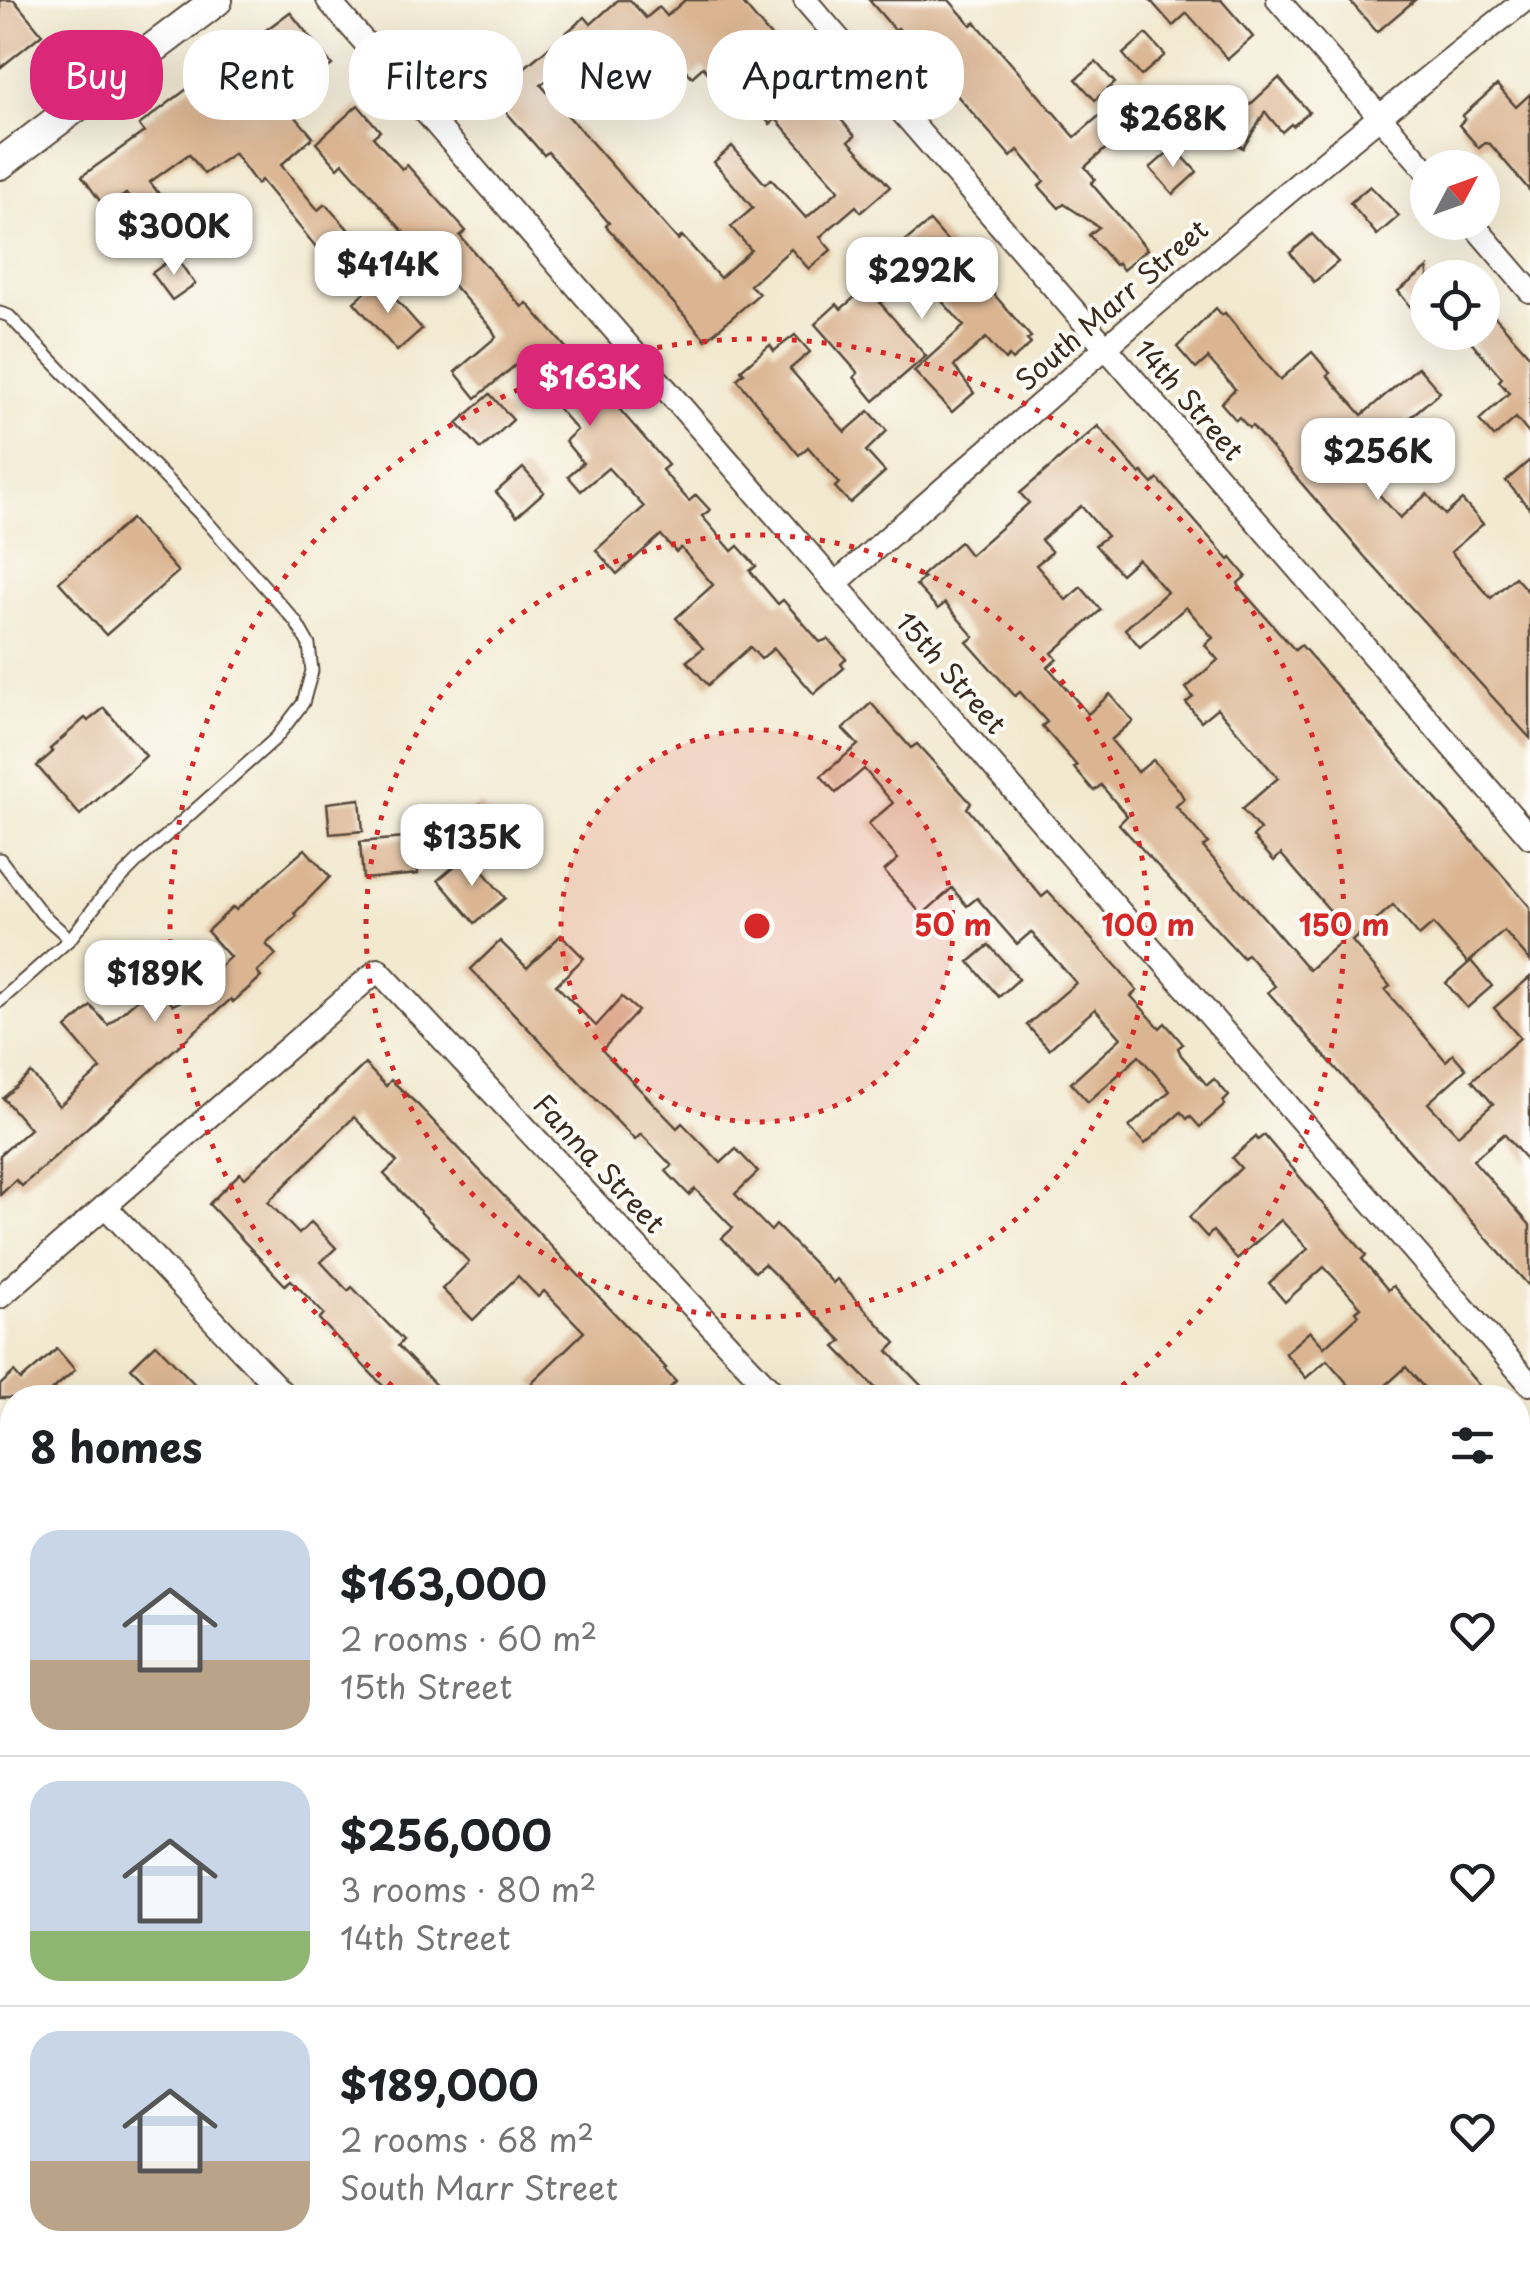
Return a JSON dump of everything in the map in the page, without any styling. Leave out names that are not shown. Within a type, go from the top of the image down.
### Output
[{"type":"main road","points":[[0,164],[217,0]]},
{"type":"street","name":"15th Street","points":[[328,0],[1530,1384]]},
{"type":"street","name":"14th Street","points":[[805,0],[1530,837]]},
{"type":"street","points":[[1278,0],[1410,151]]},
{"type":"street","name":"South Marr Street","points":[[836,584],[1105,346],[1379,116],[1525,0]]},
{"type":"street","points":[[1486,240],[1530,291]]},
{"type":"street","name":"Fanna Street","points":[[106,1206],[378,970],[766,1385]]},
{"type":"street","points":[[0,1298],[106,1206],[275,1385]]},
{"type":"lane","points":[[0,313],[9,316],[200,514],[296,622],[309,645],[312,662],[307,696],[276,738],[140,858],[70,938],[0,1001]]},
{"type":"lane","points":[[0,859],[42,914],[70,938]]},
{"type":"building","points":[[0,0],[14,0],[39,30],[30,30],[30,44],[0,68]]},
{"type":"building","points":[[618,0],[630,0],[646,18],[659,7],[667,16],[685,0],[740,0],[765,30],[707,30],[707,72],[703,67],[692,77],[687,71],[687,30],[569,30],[585,17],[591,24]]},
{"type":"building","points":[[869,0],[949,0],[971,25],[975,22],[1075,137],[1109,107],[1128,129],[1085,167],[1095,179],[1091,183],[1147,249],[1123,270],[1118,263],[1115,265],[1089,235],[1099,227],[1064,204],[1059,208],[1039,186],[1044,181],[1018,150],[1011,157],[964,103],[964,30],[895,30]]},
{"type":"building","points":[[1150,0],[1221,0],[1253,37],[1228,59],[1187,13],[1173,26]]},
{"type":"building","points":[[1349,0],[1415,0],[1377,32]]},
{"type":"building","points":[[290,12],[304,30],[266,30]]},
{"type":"building","points":[[1146,34],[1165,55],[1141,76],[1123,54]]},
{"type":"building","points":[[543,52],[543,120],[572,120],[678,240],[682,236],[720,278],[751,250],[731,227],[753,208],[714,162],[732,146],[765,184],[771,179],[806,218],[839,190],[777,120],[841,120],[855,136],[849,141],[890,187],[861,212],[856,206],[820,237],[831,250],[809,269],[791,249],[750,285],[759,294],[706,340],[606,226],[609,223],[548,152],[544,155],[513,120],[523,120],[524,68]]},
{"type":"building","points":[[1096,62],[1115,83],[1095,100],[1076,79]]},
{"type":"building","points":[[1279,78],[1309,112],[1293,126],[1282,132],[1265,112],[1243,148],[1216,132],[1231,107],[1241,113]]},
{"type":"building","points":[[1497,85],[1516,107],[1530,94],[1530,191],[1500,156],[1500,150],[1485,143],[1479,148],[1459,125],[1465,119],[1462,116]]},
{"type":"building","points":[[183,92],[183,120],[298,120],[313,137],[281,165],[318,210],[325,204],[348,229],[321,253],[234,153],[204,174],[189,154],[150,182],[168,206],[150,219],[138,201],[134,204],[126,194],[105,208],[82,176],[144,132],[139,125],[146,120],[163,120],[163,107]]},
{"type":"building","points":[[349,113],[349,120],[371,120],[380,131],[373,137],[402,169],[407,165],[466,231],[460,236],[522,307],[527,303],[668,465],[662,470],[689,501],[696,495],[710,510],[702,516],[732,551],[738,546],[756,566],[750,571],[778,604],[783,600],[820,642],[828,639],[846,659],[841,664],[844,668],[814,694],[774,648],[761,659],[750,647],[708,685],[687,661],[703,648],[676,618],[713,585],[681,548],[676,552],[661,535],[617,574],[596,550],[644,507],[608,468],[581,491],[568,476],[583,463],[565,441],[577,430],[518,363],[476,398],[455,372],[496,337],[492,329],[432,261],[427,265],[343,163],[338,168],[316,143]]},
{"type":"building","points":[[1174,147],[1197,172],[1173,194],[1150,168]]},
{"type":"building","points":[[1370,186],[1399,216],[1377,235],[1350,203]]},
{"type":"building","points":[[930,221],[1031,337],[1027,340],[1031,344],[1012,360],[1009,356],[1005,360],[986,338],[954,366],[974,393],[952,412],[914,371],[964,326],[916,272],[880,303],[926,356],[874,401],[854,377],[858,373],[815,324],[837,304],[841,309],[889,268],[882,260]]},
{"type":"building","points":[[1312,234],[1338,262],[1314,282],[1290,253]]},
{"type":"building","points":[[175,256],[195,284],[172,300],[152,273]]},
{"type":"building","points":[[379,280],[422,329],[397,351],[354,302]]},
{"type":"building","points":[[1410,282],[1410,306],[1398,291]]},
{"type":"building","points":[[1216,308],[1222,315],[1225,313],[1280,380],[1312,352],[1362,415],[1418,367],[1440,392],[1353,465],[1400,518],[1427,494],[1445,515],[1462,500],[1483,524],[1451,552],[1491,598],[1515,577],[1530,594],[1530,738],[1252,426],[1249,428],[1239,417],[1236,420],[1221,403],[1235,389],[1208,358],[1196,369],[1177,347]]},
{"type":"building","points":[[1500,322],[1530,356],[1530,435],[1516,418],[1494,437],[1479,420],[1509,393],[1499,381],[1502,378],[1478,350],[1500,350]]},
{"type":"building","points":[[795,335],[810,352],[790,369],[845,432],[869,411],[887,431],[866,451],[885,472],[850,503],[835,487],[839,483],[808,447],[799,455],[737,379],[744,373],[741,370],[770,345],[774,351]]},
{"type":"building","points":[[490,394],[513,420],[481,449],[457,423]]},
{"type":"building","points":[[1098,426],[1140,474],[1153,484],[1158,479],[1231,558],[1246,576],[1238,583],[1240,588],[1295,650],[1301,645],[1530,907],[1530,961],[1504,931],[1468,963],[1433,924],[1419,936],[1393,905],[1352,941],[1390,986],[1385,990],[1446,1061],[1453,1054],[1466,1069],[1428,1103],[1458,1135],[1493,1104],[1472,1080],[1520,1038],[1494,1008],[1530,977],[1530,1164],[1504,1134],[1473,1160],[1530,1225],[1530,1287],[1268,992],[1275,986],[1247,954],[1243,958],[1119,824],[1127,816],[1101,785],[1094,791],[1074,768],[1077,766],[1042,726],[1047,722],[1020,692],[1015,696],[967,642],[974,637],[945,603],[938,609],[916,585],[960,542],[970,555],[1029,503],[1020,493]],"holes":[[[1081,506],[1107,536],[1095,545],[1121,574],[1138,559],[1167,592],[1125,629],[1140,647],[1186,607],[1213,638],[1205,645],[1218,660],[1186,688],[1193,697],[1186,703],[1201,721],[1217,708],[1278,778],[1242,809],[1260,830],[1253,837],[1274,861],[1281,854],[1338,920],[1335,923],[1346,937],[1309,970],[1203,847],[1208,843],[1176,806],[1184,799],[1179,790],[1153,760],[1138,772],[1111,740],[1133,721],[1110,694],[1088,714],[1048,667],[1057,659],[1052,653],[1101,610],[1081,587],[1066,600],[1036,565],[1052,552],[1041,540]]]},
{"type":"building","points":[[1530,460],[1530,509],[1506,481]]},
{"type":"building","points":[[523,468],[544,492],[517,516],[496,492]]},
{"type":"building","points":[[131,519],[178,572],[106,635],[59,582]]},
{"type":"building","points":[[871,703],[911,748],[917,744],[971,803],[967,808],[1042,897],[1048,892],[1120,970],[1137,991],[1131,996],[1160,1028],[1165,1023],[1183,1044],[1178,1048],[1181,1055],[1207,1085],[1214,1079],[1229,1096],[1223,1102],[1225,1105],[1200,1127],[1181,1112],[1145,1144],[1129,1127],[1170,1091],[1139,1056],[1088,1102],[1071,1083],[1121,1038],[1095,1009],[1049,1049],[1027,1025],[1076,983],[1031,932],[1017,944],[977,898],[967,906],[952,888],[922,915],[884,871],[898,859],[868,824],[893,803],[864,769],[836,793],[821,776],[858,745],[843,729]]},
{"type":"building","points":[[104,708],[146,756],[80,815],[37,766],[85,718],[88,721]]},
{"type":"building","points":[[360,799],[363,831],[330,834],[327,803]]},
{"type":"building","points":[[480,804],[501,829],[477,849],[456,823]]},
{"type":"building","points":[[415,837],[418,874],[363,879],[360,842]]},
{"type":"building","points":[[305,849],[330,877],[295,913],[297,916],[266,944],[276,955],[257,972],[261,977],[233,1002],[231,999],[22,1186],[16,1180],[0,1195],[0,1155],[30,1129],[3,1098],[31,1073],[59,1106],[101,1069],[66,1028],[91,1006],[108,1025],[155,984],[173,1005],[183,1000],[230,957],[207,931]]},
{"type":"building","points":[[469,854],[505,898],[475,923],[438,880]]},
{"type":"building","points":[[561,935],[584,958],[556,985],[596,1026],[622,997],[638,1011],[602,1050],[677,1128],[682,1123],[721,1163],[736,1149],[758,1172],[735,1194],[771,1231],[776,1225],[833,1283],[837,1279],[896,1343],[888,1351],[921,1385],[872,1385],[835,1347],[842,1341],[764,1264],[755,1272],[722,1238],[733,1228],[695,1189],[689,1195],[666,1171],[672,1166],[641,1134],[635,1140],[471,969],[500,941],[527,968]]},
{"type":"building","points":[[989,945],[1019,979],[999,997],[969,962]]},
{"type":"building","points":[[1471,961],[1492,986],[1467,1008],[1446,983]]},
{"type":"building","points":[[365,1064],[386,1086],[391,1080],[418,1105],[676,1382],[535,1385],[532,1382],[584,1332],[544,1291],[538,1297],[518,1276],[473,1320],[442,1289],[469,1262],[384,1174],[397,1162],[354,1117],[268,1202],[299,1234],[311,1222],[336,1248],[321,1262],[348,1291],[352,1287],[403,1340],[398,1346],[436,1385],[382,1385],[319,1319],[324,1314],[291,1280],[285,1285],[209,1204],[240,1173],[245,1178]]},
{"type":"building","points":[[1264,1135],[1366,1255],[1362,1259],[1388,1290],[1393,1286],[1479,1385],[1422,1385],[1406,1367],[1386,1385],[1349,1385],[1327,1360],[1306,1378],[1285,1353],[1310,1331],[1324,1347],[1359,1315],[1356,1311],[1361,1307],[1324,1267],[1285,1302],[1269,1283],[1308,1249],[1281,1220],[1237,1259],[1213,1231],[1207,1237],[1189,1217],[1241,1168],[1232,1158],[1256,1137],[1258,1140]]},
{"type":"building","points":[[156,1344],[195,1385],[148,1385],[131,1368]]},
{"type":"building","points":[[57,1349],[75,1370],[58,1385],[0,1385],[14,1372],[21,1380]]}]
